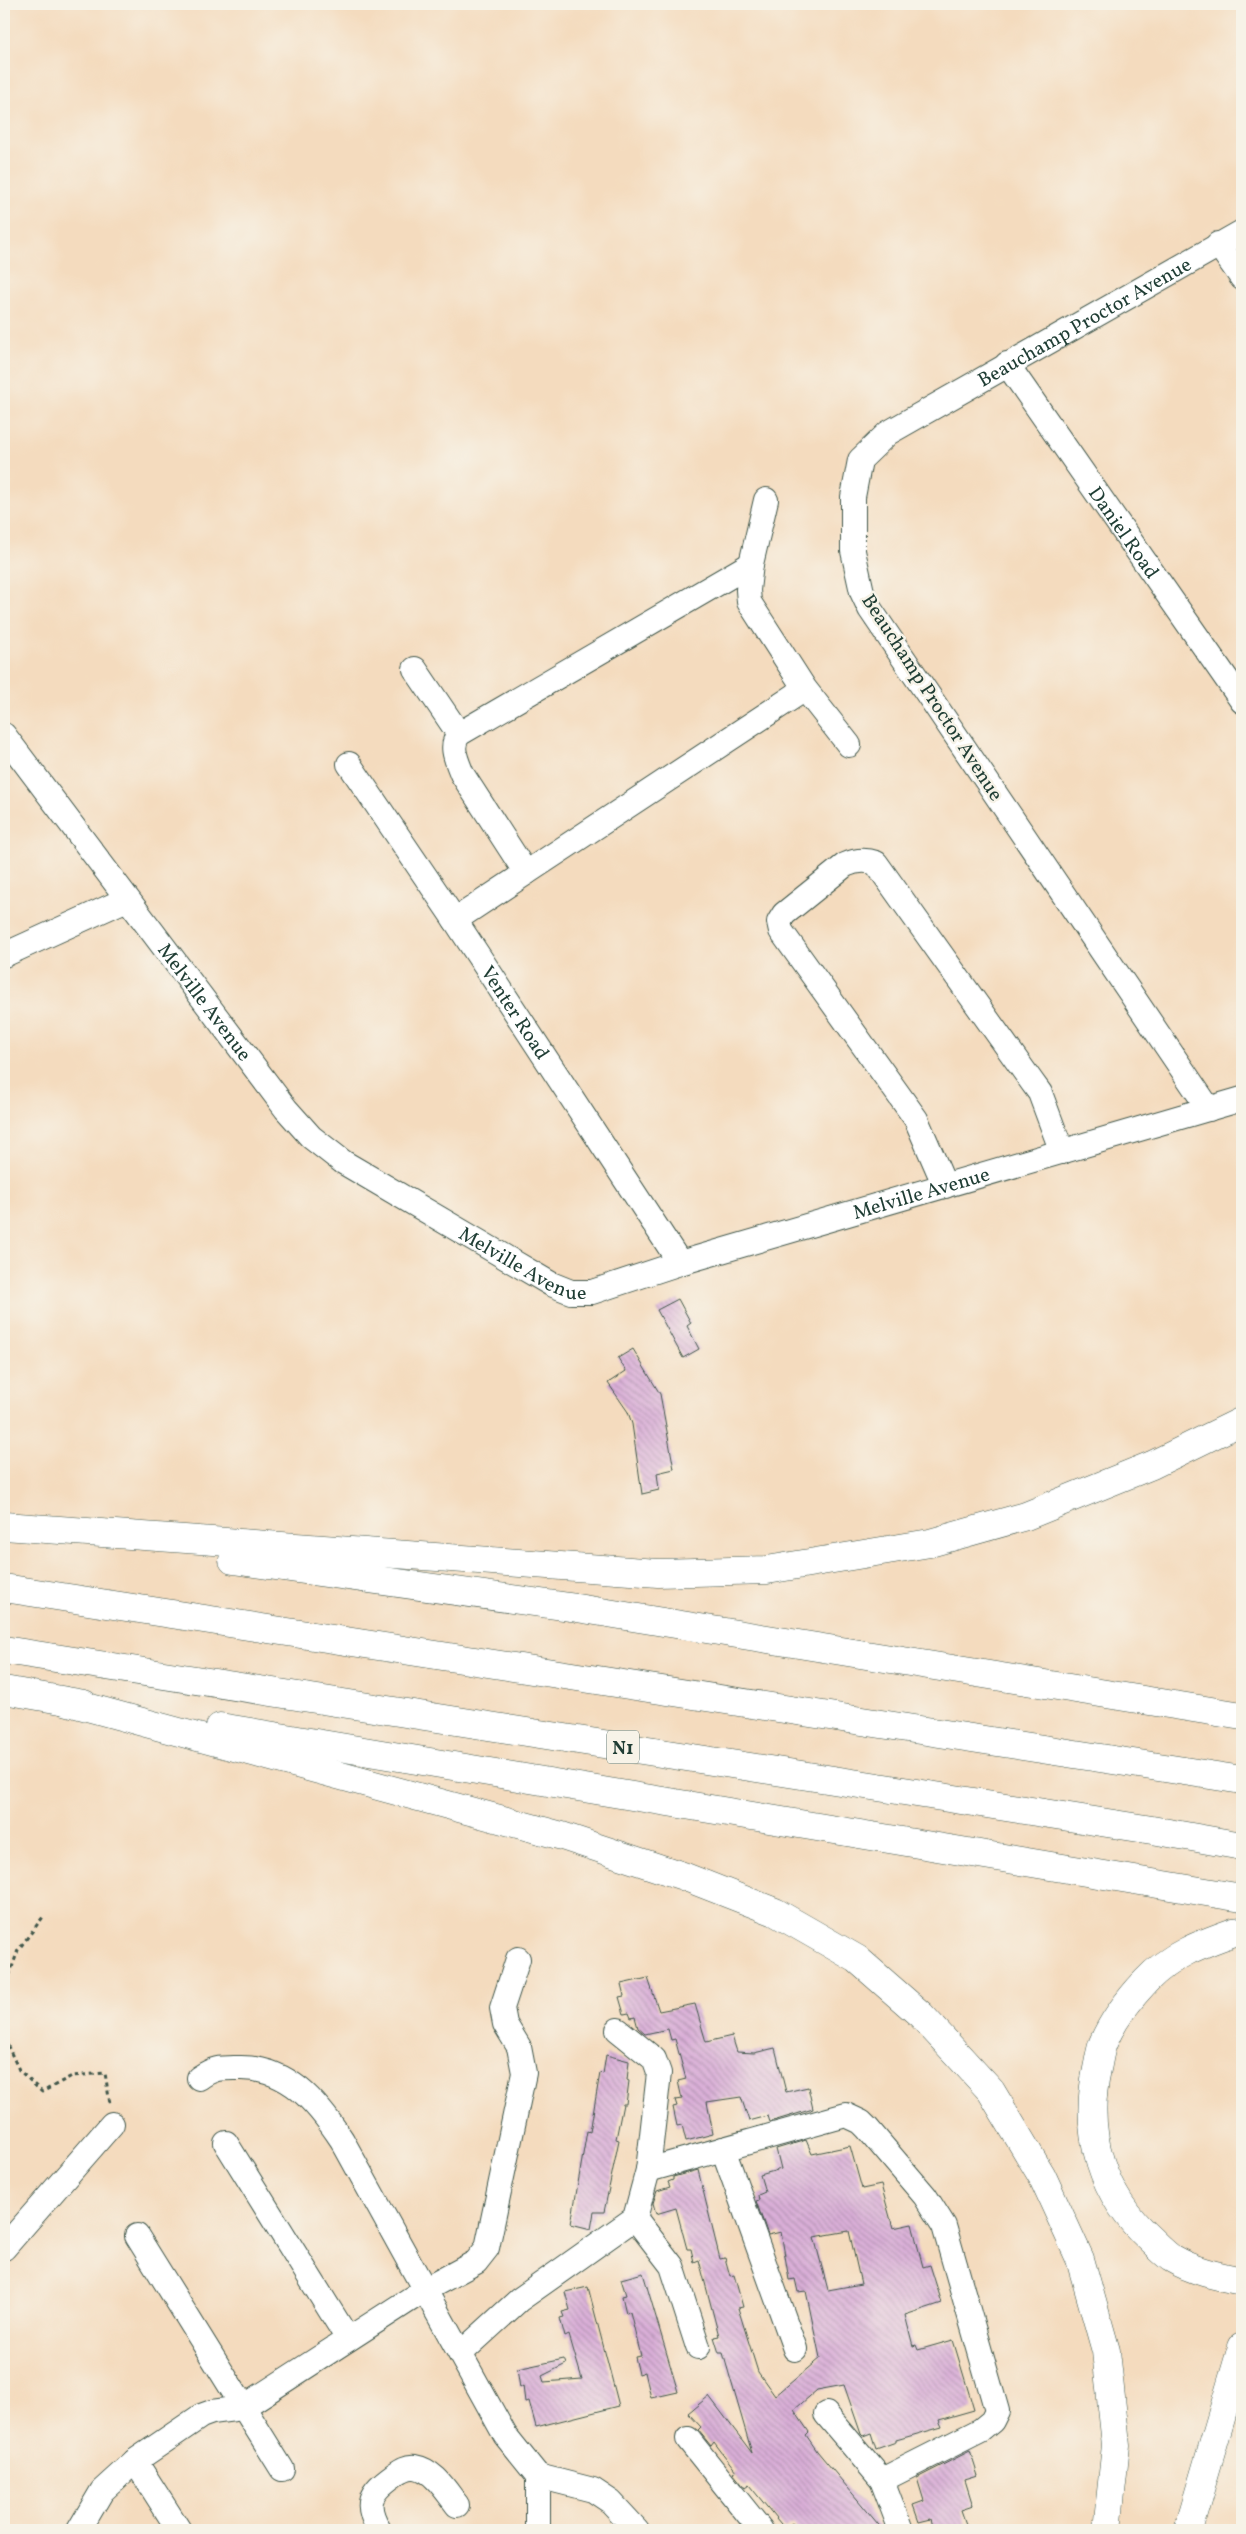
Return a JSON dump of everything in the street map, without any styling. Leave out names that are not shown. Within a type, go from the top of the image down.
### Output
[{"type":"highway","points":[[4,1527],[658,1574],[767,1570],[930,1543],[1026,1516],[1152,1464],[1242,1421]]},
{"type":"highway","points":[[4,1527],[577,1608],[1242,1716]]},
{"type":"highway","points":[[4,1588],[1242,1780]]},
{"type":"highway","name":"N1","points":[[4,1650],[1152,1830],[1242,1846]]},
{"type":"highway","points":[[4,1690],[1242,1898]]},
{"type":"highway","points":[[65,1701],[562,1836],[683,1876],[775,1912],[857,1959],[921,2016],[991,2091],[1042,2176],[1080,2259],[1106,2351],[1116,2445],[1107,2530]]},
{"type":"highway","points":[[1242,1931],[1188,1948],[1147,1979],[1122,2009],[1103,2044],[1092,2090],[1092,2130],[1102,2171],[1118,2204],[1141,2231],[1170,2257],[1205,2274],[1242,2281]]},
{"type":"highway","points":[[1188,2530],[1241,2352]]},
{"type":"street","name":"Beauchamp Proctor Avenue","points":[[1209,1110],[870,609],[862,592],[853,551],[853,497],[860,460],[888,433],[1242,232]]},
{"type":"street","points":[[1218,244],[1242,278]]},
{"type":"street","name":"Daniel Road","points":[[1007,364],[1242,701]]},
{"type":"street","points":[[766,500],[751,564],[748,590],[750,602],[805,689],[849,745]]},
{"type":"street","points":[[526,873],[462,774],[454,744],[459,734],[751,564]]},
{"type":"street","points":[[415,669],[459,734]]},
{"type":"street","points":[[455,920],[805,689]]},
{"type":"street","name":"Melville Avenue","points":[[4,735],[286,1109],[311,1137],[343,1162],[551,1284],[571,1292],[592,1292],[680,1263],[1242,1099]]},
{"type":"street","name":"Venter Road","points":[[349,764],[455,920],[680,1263]]},
{"type":"street","points":[[945,1186],[916,1119],[781,932],[780,922],[784,914],[845,865],[854,861],[867,860],[876,863],[1015,1057],[1040,1093],[1062,1152]]},
{"type":"street","points":[[4,955],[127,899]]},
{"type":"street","points":[[78,2530],[102,2491],[135,2461],[201,2416],[212,2412],[242,2408],[426,2289],[476,2262],[487,2248],[524,2072],[519,2047],[505,2024],[502,2008],[518,1959]]},
{"type":"street","points":[[461,2353],[519,2300],[635,2218],[648,2170],[659,2073],[654,2059],[618,2030]]},
{"type":"street","points":[[199,2078],[213,2068],[249,2068],[273,2072],[303,2090],[327,2116],[342,2140],[505,2435],[538,2476],[593,2490],[610,2502],[636,2530]]},
{"type":"street","points":[[648,2170],[846,2115],[861,2122],[868,2128],[925,2196],[944,2226],[997,2411],[992,2421],[981,2430],[882,2480]]},
{"type":"street","points":[[4,2248],[112,2124]]},
{"type":"street","points":[[226,2143],[348,2340]]},
{"type":"street","points":[[723,2149],[795,2348]]},
{"type":"street","points":[[635,2218],[672,2266],[698,2347]]},
{"type":"street","points":[[137,2236],[242,2408],[282,2469]]},
{"type":"street","points":[[826,2414],[882,2480],[902,2530]]},
{"type":"street","points":[[688,2439],[760,2530]]},
{"type":"street","points":[[135,2461],[179,2530]]},
{"type":"street","points":[[379,2530],[371,2515],[372,2496],[378,2487],[404,2468],[414,2467],[427,2472],[435,2478],[457,2506]]},
{"type":"street","points":[[538,2476],[538,2530]]},
{"type":"path","points":[[4,1991],[18,1950],[44,1917]]},
{"type":"path","points":[[4,2038],[19,2070],[42,2092],[72,2076],[105,2073],[112,2124]]},
{"type":"building","points":[[678,1299],[691,1323],[687,1326],[699,1349],[683,1358],[657,1310]]},
{"type":"building","points":[[633,1349],[660,1394],[674,1469],[657,1473],[659,1490],[642,1494],[632,1424],[628,1412],[608,1383],[626,1371],[618,1358]]},
{"type":"building","points":[[648,1978],[659,2011],[695,2004],[706,2042],[732,2036],[737,2052],[754,2053],[775,2048],[786,2092],[808,2087],[813,2109],[770,2122],[768,2116],[749,2121],[741,2097],[707,2102],[713,2134],[686,2141],[682,2125],[677,2126],[673,2107],[677,2106],[675,2100],[682,2099],[678,2081],[686,2079],[675,2039],[671,2040],[668,2029],[645,2034],[638,2028],[635,2017],[631,2018],[629,2013],[624,2014],[619,1997],[624,1996],[621,1984]]},
{"type":"building","points":[[606,2055],[629,2061],[627,2080],[629,2081],[626,2104],[623,2104],[616,2139],[619,2140],[604,2212],[594,2212],[591,2229],[571,2224],[587,2131],[590,2132],[600,2073],[603,2074]]},
{"type":"building","points":[[806,2140],[812,2154],[850,2146],[862,2189],[881,2185],[893,2228],[912,2224],[923,2267],[930,2265],[942,2303],[905,2315],[913,2346],[916,2345],[918,2350],[953,2340],[974,2410],[939,2420],[942,2427],[896,2440],[896,2442],[876,2449],[871,2433],[863,2436],[861,2434],[844,2385],[817,2390],[794,2410],[809,2432],[806,2435],[817,2451],[883,2530],[799,2530],[792,2523],[785,2529],[749,2485],[745,2488],[733,2473],[736,2471],[714,2442],[711,2446],[698,2430],[701,2427],[688,2413],[709,2396],[752,2453],[723,2353],[719,2353],[714,2337],[719,2336],[699,2260],[694,2262],[691,2249],[687,2249],[676,2208],[656,2214],[653,2203],[657,2191],[670,2187],[668,2182],[673,2180],[673,2177],[698,2170],[720,2259],[725,2258],[730,2276],[734,2275],[743,2307],[738,2308],[758,2372],[775,2396],[820,2358],[806,2291],[798,2292],[795,2279],[789,2280],[781,2232],[768,2235],[756,2201],[759,2200],[758,2195],[765,2192],[760,2175],[781,2169],[776,2149]],"holes":[[[849,2231],[861,2284],[828,2290],[814,2237]]]},
{"type":"building","points":[[643,2273],[678,2392],[651,2398],[645,2372],[639,2374],[635,2357],[641,2356],[630,2312],[626,2313],[622,2296],[626,2295],[621,2279]]},
{"type":"building","points":[[588,2287],[619,2406],[536,2427],[529,2401],[525,2402],[523,2386],[520,2388],[517,2369],[564,2359],[566,2364],[542,2376],[544,2382],[582,2379],[569,2335],[565,2337],[560,2318],[564,2317],[562,2312],[570,2310],[565,2292]]},
{"type":"building","points":[[970,2451],[978,2476],[965,2480],[973,2506],[961,2510],[968,2530],[934,2530],[931,2519],[919,2522],[913,2505],[924,2501],[917,2478]]}]
